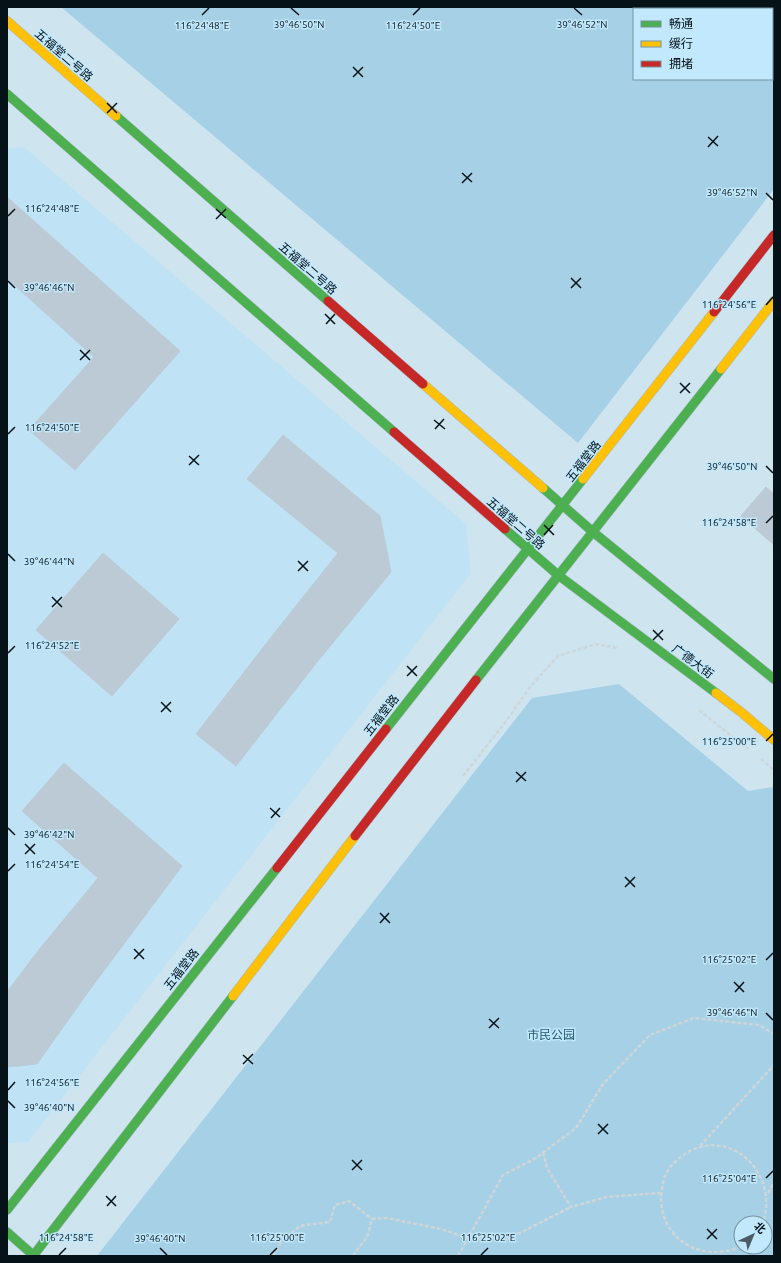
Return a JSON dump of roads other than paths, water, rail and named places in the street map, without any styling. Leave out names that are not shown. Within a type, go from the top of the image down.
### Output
[{"type":"main road","name":"五福堂二号路","points":[[7,21],[14,32],[593,532]]},
{"type":"main road","name":"五福堂二号路","points":[[7,94],[558,575]]},
{"type":"main road","name":"五福堂路","points":[[7,1210],[563,506],[774,234]]},
{"type":"main road","points":[[7,1232],[33,1256],[505,642],[774,301]]},
{"type":"main road","points":[[593,532],[774,679]]},
{"type":"main road","name":"广德大街","points":[[558,575],[741,712],[774,740]]},
{"type":"park label","name":"市民公园","points":[[551,1034]]}]
